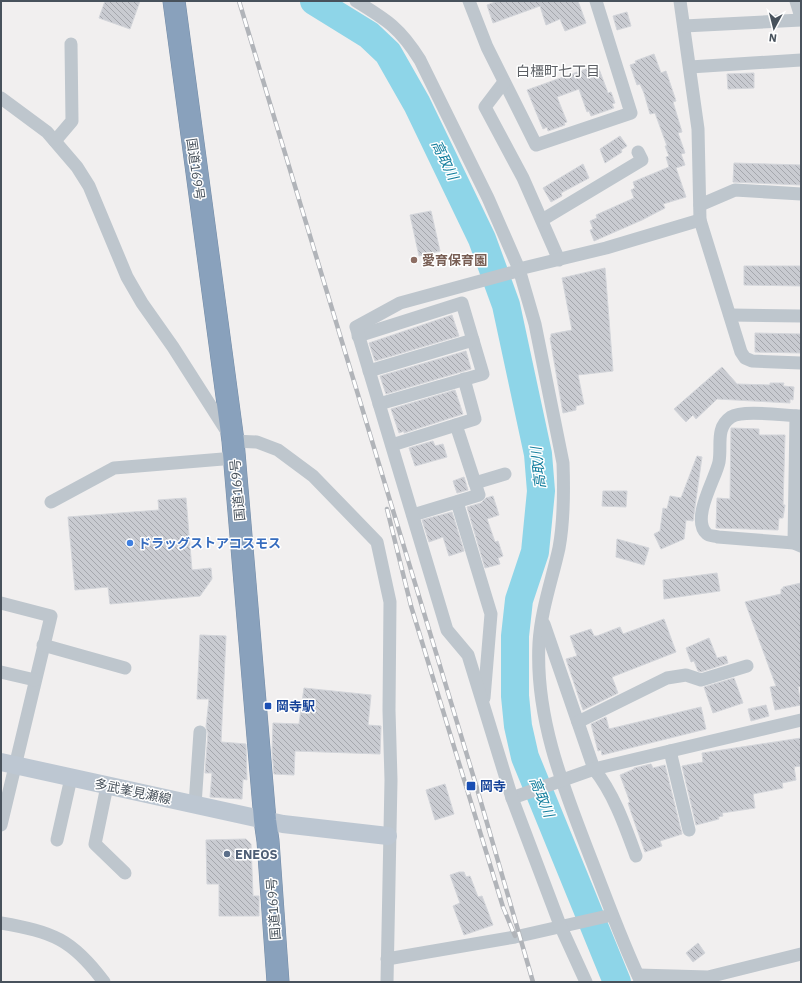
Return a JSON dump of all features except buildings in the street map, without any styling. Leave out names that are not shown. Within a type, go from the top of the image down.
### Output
[{"type":"highway","name":"国道169号","points":[[174,1],[234,449],[265,820],[268,840],[278,982]]},
{"type":"main road","name":"多武峯見瀬線","points":[[8,764],[283,824],[388,836]]},
{"type":"street","points":[[356,1],[386,19],[407,39],[420,60],[488,198],[535,324],[563,463],[564,493],[559,547],[547,592],[542,620],[539,680],[542,711],[558,782],[610,915],[640,978],[708,977],[801,954]]},
{"type":"street","points":[[469,1],[487,47],[536,145],[631,113],[596,1]]},
{"type":"street","points":[[680,1],[698,129],[700,220],[741,352],[745,358],[752,360],[801,363]]},
{"type":"street","points":[[684,26],[801,19],[796,1]]},
{"type":"street","points":[[55,141],[72,121],[72,44]]},
{"type":"street","points":[[690,67],[801,60]]},
{"type":"street","points":[[504,82],[486,107],[524,178],[559,260]]},
{"type":"street","points":[[1,98],[46,132],[77,167],[89,186],[127,277],[142,303],[173,347],[234,449]]},
{"type":"street","points":[[542,220],[642,160],[638,152]]},
{"type":"street","points":[[700,205],[735,190],[801,194]]},
{"type":"street","points":[[586,982],[565,924],[514,797],[468,655],[447,630],[356,327],[400,303],[700,220]]},
{"type":"street","points":[[358,336],[462,303],[483,374],[379,404]]},
{"type":"street","points":[[730,315],[801,316]]},
{"type":"street","points":[[369,371],[473,340]]},
{"type":"street","points":[[392,445],[475,419],[464,380]]},
{"type":"street","points":[[745,413],[799,416],[798,545],[718,537],[707,535],[702,528],[701,520],[706,493],[719,462],[720,431],[724,423],[733,416],[745,413]]},
{"type":"street","points":[[413,515],[479,496],[456,425]]},
{"type":"street","points":[[51,502],[114,468],[234,449],[257,442],[278,450],[313,476],[377,542],[390,602],[389,710],[391,780],[388,836],[388,982]]},
{"type":"street","points":[[475,483],[506,474]]},
{"type":"street","points":[[457,502],[491,614],[484,706]]},
{"type":"street","points":[[1,603],[50,616],[35,680],[8,764],[1,825]]},
{"type":"street","points":[[542,620],[594,769],[604,781],[625,824],[636,856]]},
{"type":"street","points":[[43,646],[125,668]]},
{"type":"street","points":[[578,722],[667,678],[686,675],[701,680],[747,666]]},
{"type":"street","points":[[1,672],[35,680]]},
{"type":"street","points":[[514,797],[594,769],[801,720]]},
{"type":"street","points":[[195,805],[200,732]]},
{"type":"street","points":[[670,751],[689,830]]},
{"type":"street","points":[[57,840],[71,778]]},
{"type":"street","points":[[107,786],[95,844],[125,874]]},
{"type":"street","points":[[387,960],[515,936],[610,915]]},
{"type":"street","points":[[1,923],[34,929],[56,936],[74,947],[89,961],[104,982]]},
{"type":"waterway","name":"高取川","points":[[314,1],[369,35],[388,53],[417,104],[482,239],[506,305],[538,454],[541,491],[535,552],[519,600],[515,636],[515,696],[518,726],[525,757],[617,982]]},
{"type":"railway","points":[[239,1],[476,785],[533,982]]},
{"type":"railway","points":[[387,509],[411,606],[503,907],[515,936]]},
{"type":"place","name":"愛育保育園","points":[[414,260]]},
{"type":"place","name":"ドラッグストアコスモス","points":[[130,543]]},
{"type":"place","name":"岡寺駅","points":[[268,706]]},
{"type":"place","name":"岡寺","points":[[471,786]]},
{"type":"place","name":"ENEOS","points":[[227,854]]},
{"type":"district","name":"白橿町七丁目","points":[[558,71]]}]
